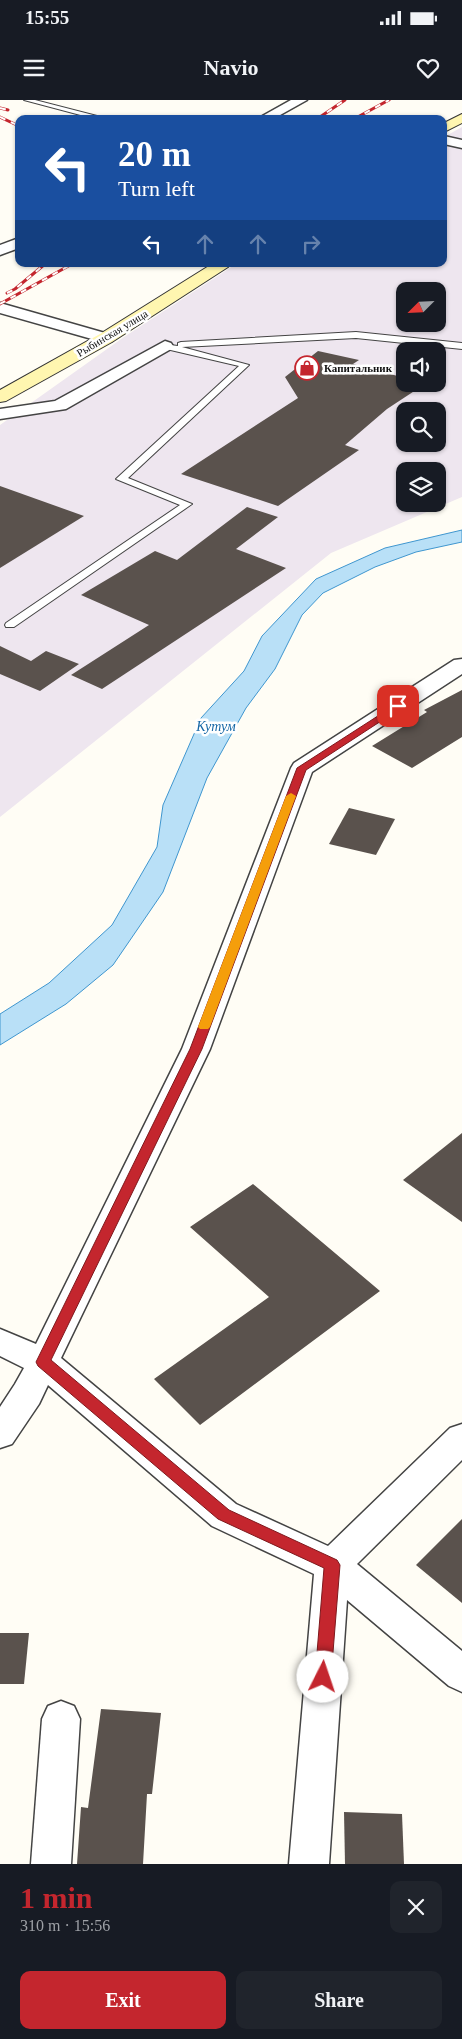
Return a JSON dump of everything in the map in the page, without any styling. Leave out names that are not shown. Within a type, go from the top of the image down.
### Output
[{"type":"main road","points":[[447,126],[462,118]]},
{"type":"main road","name":"Рыбинская улица","points":[[0,397],[106,338],[217,267]]},
{"type":"street","points":[[271,115],[301,100]]},
{"type":"street","points":[[447,141],[462,144]]},
{"type":"street","points":[[0,251],[15,244]]},
{"type":"street","points":[[0,308],[106,338]]},
{"type":"street","points":[[0,414],[60,405],[165,346]]},
{"type":"street","points":[[0,1434],[27,1394],[196,1049],[302,768],[462,665]]},
{"type":"street","points":[[0,1342],[43,1362],[224,1515],[332,1565],[462,1674]]},
{"type":"street","points":[[309,1864],[332,1565],[462,1438]]},
{"type":"street","points":[[51,1864],[61,1719]]},
{"type":"lane","points":[[27,100],[90,115]]},
{"type":"lane","points":[[165,346],[356,335],[462,346]]},
{"type":"lane","points":[[10,625],[187,504],[121,479],[245,365],[165,346]]},
{"type":"shaded area","points":[[462,127],[462,497],[446,504],[446,462],[396,462],[396,512],[427,512],[331,553],[0,817],[0,425],[124,337],[231,267],[447,267],[447,135]]},
{"type":"water","name":"Кутум","points":[[462,530],[462,542],[416,552],[375,567],[323,593],[302,615],[275,669],[246,708],[207,778],[163,892],[113,965],[66,1004],[0,1045],[0,1014],[49,983],[112,925],[157,847],[163,805],[201,718],[244,671],[262,636],[316,579],[385,548]]},
{"type":"building","points":[[318,351],[359,360],[353,364],[396,376],[396,392],[413,392],[387,409],[345,445],[359,450],[278,506],[181,474],[298,398],[285,377]]},
{"type":"building","points":[[0,486],[84,516],[0,568]]},
{"type":"building","points":[[247,507],[278,517],[236,549],[286,568],[102,689],[71,675],[149,625],[81,595],[155,551],[177,560]]},
{"type":"building","points":[[0,646],[31,661],[46,651],[79,664],[40,691],[0,674]]},
{"type":"building","points":[[462,690],[462,737],[412,768],[372,746],[427,712],[424,710]]},
{"type":"building","points":[[349,808],[395,819],[376,855],[329,844]]},
{"type":"building","points":[[462,1133],[462,1222],[403,1180]]},
{"type":"building","points":[[253,1184],[380,1291],[200,1425],[154,1379],[269,1297],[190,1227]]},
{"type":"building","points":[[462,1519],[462,1603],[416,1565]]},
{"type":"building","points":[[0,1633],[29,1633],[24,1684],[0,1684]]},
{"type":"building","points":[[101,1709],[161,1713],[152,1794],[147,1794],[143,1864],[77,1864],[81,1807],[88,1808]]},
{"type":"building","points":[[344,1812],[402,1814],[404,1864],[345,1864]]},
{"type":"railway","points":[[323,115],[345,100]]},
{"type":"railway","points":[[361,115],[389,100]]},
{"type":"railway","points":[[0,108],[8,110]]},
{"type":"railway","points":[[0,117],[15,124]]},
{"type":"railway","points":[[7,293],[15,289],[41,267]]},
{"type":"railway","points":[[0,304],[67,267]]},
{"type":"slow traffic","points":[[204,1027],[291,796]]},
{"type":"place","name":"Капитальник","points":[[307,368]]},
{"type":"route","points":[[323,1677],[332,1565],[224,1515],[43,1362],[196,1049],[302,768],[398,706]]}]
